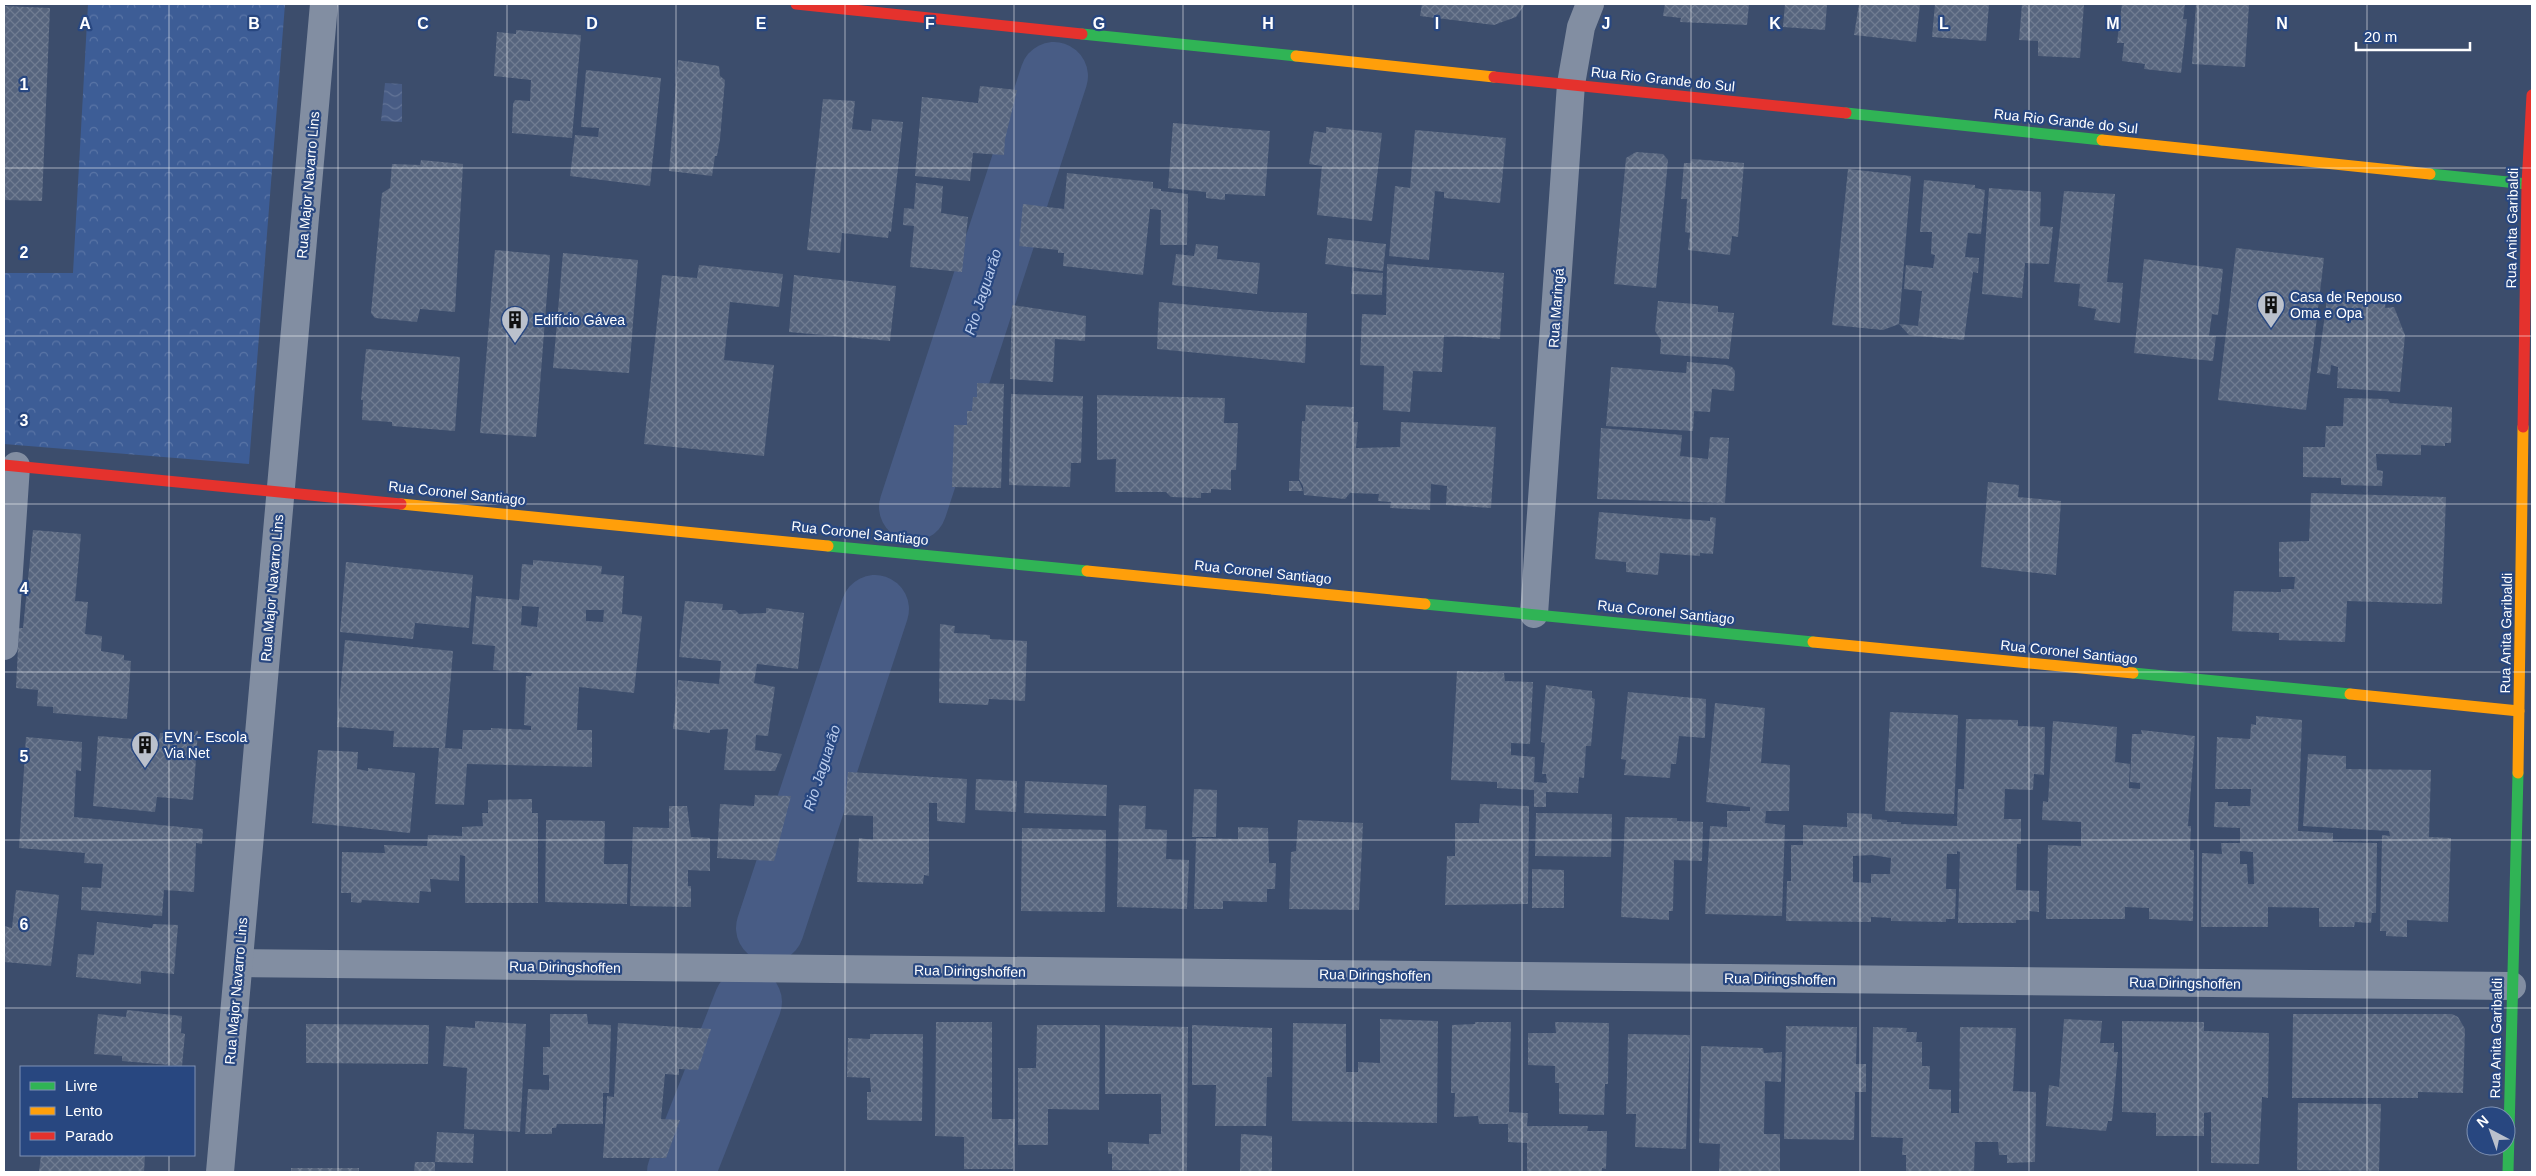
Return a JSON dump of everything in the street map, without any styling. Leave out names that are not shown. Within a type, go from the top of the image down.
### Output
[{"type":"main road","name":"Rua Rio Grande do Sul","points":[[796,4],[836,6],[2527,184]]},
{"type":"main road","name":"Rua Anita Garibaldi","points":[[2508,1172],[2512,986],[2524,865],[2519,711],[2528,423],[2527,184],[2532,95]]},
{"type":"main road","name":"Rua Coronel Santiago","points":[[10,465],[2519,711]]},
{"type":"street","name":"Rua Major Navarro Lins","points":[[220,1172],[324,4]]},
{"type":"street","name":"Rua Maringá","points":[[1534,614],[1571,84],[1581,28],[1590,4]]},
{"type":"street","points":[[4,646],[10,465]]},
{"type":"street","name":"Rua Diringshoffen","points":[[239,964],[2512,986]]},
{"type":"green space","points":[[88,4],[285,4],[249,464],[4,444],[4,273],[73,273]]},
{"type":"water","points":[[385,83],[402,84],[402,122],[381,121]]},
{"type":"building","points":[[1422,4],[1525,4],[1516,17],[1494,25],[1420,16]]},
{"type":"building","points":[[1665,4],[1749,4],[1747,25],[1680,22],[1681,18],[1663,16]]},
{"type":"building","points":[[1785,4],[1827,4],[1825,30],[1783,27]]},
{"type":"building","points":[[1859,4],[1920,4],[1916,42],[1854,35]]},
{"type":"building","points":[[1935,4],[1989,4],[1986,41],[1932,37]]},
{"type":"building","points":[[2022,4],[2084,4],[2080,58],[2038,56],[2038,41],[2019,40]]},
{"type":"building","points":[[2122,4],[2185,4],[2183,19],[2187,19],[2181,73],[2144,69],[2145,64],[2122,61],[2124,43],[2117,43]]},
{"type":"building","points":[[2196,4],[2249,4],[2245,67],[2192,64]]},
{"type":"building","points":[[4,6],[50,8],[42,201],[4,200]]},
{"type":"building","points":[[516,30],[581,35],[572,138],[512,133],[513,104],[515,100],[530,101],[531,80],[494,76],[497,32],[516,34]]},
{"type":"building","points":[[678,60],[719,66],[720,76],[725,80],[720,139],[712,176],[669,171]]},
{"type":"building","points":[[586,70],[661,78],[650,186],[570,176],[575,135],[598,137],[599,128],[581,127]]},
{"type":"building","points":[[980,86],[1017,90],[1005,139],[1004,155],[973,153],[970,181],[915,176],[922,97],[978,103]]},
{"type":"building","points":[[823,99],[855,101],[852,129],[871,131],[872,119],[903,122],[891,232],[889,231],[888,238],[842,233],[840,253],[807,250]]},
{"type":"building","points":[[1173,123],[1270,131],[1265,196],[1225,194],[1225,200],[1206,198],[1206,192],[1168,188]]},
{"type":"building","points":[[1326,127],[1382,133],[1372,221],[1317,215],[1322,166],[1309,164],[1314,131],[1326,133]]},
{"type":"building","points":[[1415,130],[1506,138],[1500,203],[1444,198],[1444,192],[1435,191],[1429,260],[1389,256],[1395,186],[1410,188]]},
{"type":"building","points":[[1636,152],[1663,154],[1668,160],[1656,288],[1614,284],[1626,158]]},
{"type":"building","points":[[1692,159],[1744,163],[1738,237],[1732,236],[1730,255],[1688,250],[1690,233],[1685,232],[1687,199],[1681,199],[1684,163],[1691,163]]},
{"type":"building","points":[[421,160],[463,164],[455,312],[420,309],[417,322],[375,318],[371,313],[382,193],[390,188],[392,164],[420,165]]},
{"type":"building","points":[[1848,169],[1911,176],[1899,324],[1883,330],[1832,325]]},
{"type":"building","points":[[1067,173],[1153,182],[1153,188],[1161,189],[1161,191],[1188,194],[1187,245],[1160,245],[1161,210],[1150,209],[1143,275],[1063,266],[1064,253],[1058,253],[1058,250],[1019,246],[1023,204],[1064,209]]},
{"type":"building","points":[[1924,180],[1975,185],[1975,188],[1985,190],[1981,234],[1968,233],[1965,257],[1979,258],[1978,273],[1973,272],[1964,340],[1909,335],[1899,324],[1918,326],[1922,291],[1904,289],[1906,265],[1933,268],[1935,255],[1931,254],[1932,232],[1920,232]]},
{"type":"building","points":[[916,183],[943,186],[941,213],[968,217],[962,272],[910,267],[914,226],[903,225],[904,208],[914,209]]},
{"type":"building","points":[[1989,188],[2041,192],[2040,226],[2053,227],[2049,264],[2025,263],[2022,298],[1982,294]]},
{"type":"building","points":[[2064,191],[2115,194],[2107,282],[2123,283],[2120,323],[2094,320],[2096,309],[2078,306],[2080,284],[2054,282]]},
{"type":"building","points":[[1328,238],[1386,244],[1383,271],[1325,264]]},
{"type":"building","points":[[1196,244],[1218,246],[1217,259],[1260,263],[1257,294],[1172,285],[1176,254],[1194,256]]},
{"type":"building","name":"Casa de Repouso Oma e Opa","points":[[2236,248],[2324,258],[2306,410],[2218,400]]},
{"type":"building","name":"Edifício Gávea","points":[[495,250],[550,255],[536,437],[480,433]]},
{"type":"building","points":[[563,253],[638,260],[629,373],[553,368]]},
{"type":"building","points":[[2144,259],[2223,269],[2218,315],[2212,314],[2209,336],[2216,336],[2213,361],[2134,353]]},
{"type":"building","points":[[1387,264],[1504,273],[1500,339],[1444,335],[1442,372],[1413,371],[1410,412],[1383,410],[1384,366],[1360,365],[1362,314],[1386,315]]},
{"type":"building","points":[[699,265],[783,274],[779,307],[730,302],[724,360],[774,365],[764,456],[644,444],[662,275],[697,278]]},
{"type":"building","points":[[1353,271],[1383,273],[1382,295],[1351,294]]},
{"type":"building","points":[[794,275],[896,286],[890,341],[789,332]]},
{"type":"building","points":[[2328,292],[2386,298],[2385,308],[2394,307],[2405,335],[2400,392],[2337,388],[2338,367],[2331,365],[2330,375],[2317,373]]},
{"type":"building","points":[[1658,301],[1718,306],[1718,312],[1734,313],[1729,359],[1660,354],[1661,340],[1655,331]]},
{"type":"building","points":[[1159,302],[1271,312],[1307,313],[1305,363],[1157,349]]},
{"type":"building","points":[[1012,305],[1086,316],[1085,341],[1055,339],[1053,382],[1010,379]]},
{"type":"building","points":[[366,349],[460,357],[455,431],[392,426],[392,422],[362,420],[363,400],[361,400]]},
{"type":"building","points":[[1687,362],[1727,365],[1735,371],[1734,391],[1712,389],[1710,412],[1694,411],[1693,431],[1606,426],[1611,367],[1686,373]]},
{"type":"building","points":[[977,383],[1004,384],[1001,488],[952,487],[954,425],[967,425],[967,411],[972,411],[973,397],[977,397]]},
{"type":"building","points":[[1011,394],[1083,396],[1081,463],[1071,463],[1070,487],[1009,485]]},
{"type":"building","points":[[1097,395],[1225,398],[1224,423],[1238,423],[1236,470],[1231,470],[1231,490],[1211,489],[1211,493],[1201,493],[1201,498],[1171,497],[1166,492],[1115,492],[1116,459],[1097,460]]},
{"type":"building","points":[[2344,398],[2388,399],[2390,403],[2452,407],[2451,443],[2445,443],[2445,446],[2421,445],[2421,455],[2376,454],[2377,470],[2383,471],[2382,486],[2341,485],[2341,478],[2303,477],[2303,447],[2325,447],[2326,426],[2343,426]]},
{"type":"building","points":[[1306,405],[1354,407],[1353,422],[1358,422],[1356,448],[1400,447],[1401,422],[1496,427],[1491,508],[1446,505],[1447,486],[1431,484],[1430,510],[1390,508],[1391,502],[1378,501],[1379,494],[1350,493],[1345,499],[1304,495],[1303,486],[1299,479],[1302,421],[1305,421]]},
{"type":"building","points":[[1601,428],[1682,435],[1680,456],[1708,459],[1710,437],[1729,438],[1725,503],[1597,499]]},
{"type":"building","points":[[1289,481],[1299,481],[1303,491],[1289,491]]},
{"type":"building","points":[[1988,482],[2019,485],[2018,497],[2061,501],[2056,575],[1981,567]]},
{"type":"building","points":[[2311,493],[2446,497],[2442,604],[2347,601],[2345,642],[2279,640],[2279,633],[2232,631],[2234,591],[2281,592],[2281,589],[2294,589],[2295,577],[2279,577],[2279,542],[2309,541]]},
{"type":"building","points":[[1599,512],[1710,521],[1710,517],[1716,518],[1713,554],[1700,553],[1700,556],[1660,553],[1658,575],[1626,572],[1626,562],[1595,559]]},
{"type":"building","points":[[33,530],[81,534],[75,601],[88,602],[85,634],[102,636],[101,651],[124,655],[124,660],[131,661],[127,719],[53,713],[53,707],[37,706],[38,690],[16,688],[19,628],[23,628]]},
{"type":"building","points":[[533,560],[602,566],[601,574],[624,576],[622,614],[642,616],[634,693],[579,687],[577,730],[592,730],[592,767],[467,764],[464,805],[435,804],[439,748],[393,747],[394,731],[337,727],[345,640],[453,651],[445,748],[462,749],[463,730],[491,730],[491,728],[531,730],[531,726],[524,725],[526,676],[531,676],[532,673],[493,670],[495,646],[472,644],[476,596],[519,600],[522,564],[533,565]],"holes":[[[522,606],[539,607],[537,627],[521,625]],[[586,610],[604,610],[603,622],[586,621]]]},
{"type":"building","points":[[346,562],[473,575],[469,628],[415,623],[413,639],[340,632]]},
{"type":"building","points":[[685,601],[723,604],[722,610],[735,610],[739,614],[766,613],[766,608],[804,613],[798,669],[757,664],[754,683],[775,687],[768,736],[756,735],[755,750],[782,754],[775,771],[724,770],[728,729],[710,730],[710,733],[673,729],[678,680],[719,684],[721,661],[679,657]]},
{"type":"building","points":[[940,624],[955,626],[954,633],[990,635],[990,639],[1027,641],[1025,701],[989,699],[988,705],[939,703]]},
{"type":"building","points":[[1457,671],[1504,673],[1505,681],[1533,682],[1530,744],[1511,743],[1511,755],[1535,757],[1534,782],[1547,783],[1546,774],[1542,774],[1545,743],[1541,742],[1546,685],[1592,691],[1592,698],[1595,699],[1591,746],[1586,746],[1584,778],[1579,777],[1578,793],[1546,792],[1546,807],[1534,807],[1534,790],[1497,788],[1497,782],[1451,780]]},
{"type":"building","points":[[1628,692],[1706,699],[1705,738],[1679,736],[1676,764],[1671,764],[1670,778],[1624,775],[1626,760],[1621,759]]},
{"type":"building","points":[[1715,703],[1765,708],[1761,763],[1790,765],[1789,811],[1766,811],[1765,823],[1785,825],[1782,916],[1705,914],[1710,826],[1727,827],[1727,811],[1750,811],[1750,807],[1706,802]]},
{"type":"building","points":[[1890,712],[1958,715],[1954,814],[1885,811]]},
{"type":"building","points":[[2256,716],[2302,720],[2298,831],[2333,833],[2333,842],[2377,843],[2376,913],[2372,913],[2371,923],[2355,922],[2354,927],[2319,927],[2319,908],[2268,907],[2268,927],[2201,927],[2202,853],[2222,854],[2221,843],[2240,843],[2240,828],[2214,827],[2215,802],[2228,802],[2228,806],[2250,806],[2251,789],[2215,789],[2217,737],[2250,739],[2251,724],[2256,725]],"holes":[[[2240,851],[2253,852],[2254,884],[2248,884],[2247,864],[2240,864]]]},
{"type":"building","points":[[1966,719],[2018,720],[2018,726],[2045,727],[2044,775],[2034,774],[2033,790],[2005,789],[2004,819],[2021,819],[2021,844],[2017,844],[2016,890],[2039,891],[2039,912],[2029,911],[2029,920],[2016,920],[2016,923],[1958,923],[1960,852],[1957,851],[1957,854],[1947,854],[1946,889],[1956,889],[1955,919],[1946,919],[1946,922],[1891,921],[1891,918],[1871,917],[1871,922],[1786,921],[1787,881],[1791,881],[1791,845],[1803,845],[1803,825],[1847,827],[1847,813],[1872,814],[1872,819],[1901,822],[1901,824],[1957,826],[1958,789],[1964,789]],"holes":[[[1872,855],[1891,858],[1890,874],[1871,874],[1871,883],[1853,882],[1853,856]]]},
{"type":"building","points":[[2053,721],[2117,727],[2115,762],[2130,764],[2129,788],[2140,789],[2140,783],[2130,782],[2132,734],[2142,734],[2141,730],[2195,736],[2188,826],[2191,826],[2190,850],[2194,850],[2193,921],[2149,919],[2149,908],[2125,907],[2125,919],[2046,919],[2048,845],[2081,846],[2081,822],[2042,820],[2043,801],[2048,802]]},
{"type":"building","name":"EVN - Escola Via Net","points":[[196,731],[198,731],[193,800],[157,797],[155,812],[93,806],[98,736],[159,741],[160,733],[195,735]]},
{"type":"building","points":[[26,737],[82,742],[81,771],[76,770],[74,817],[203,829],[202,844],[196,843],[194,892],[164,890],[162,916],[81,910],[82,887],[101,888],[103,864],[84,863],[85,853],[19,848]]},
{"type":"building","points":[[318,750],[358,752],[357,769],[368,771],[368,768],[415,773],[410,833],[312,823]]},
{"type":"building","points":[[2308,754],[2346,756],[2346,769],[2431,770],[2429,837],[2451,838],[2448,922],[2407,920],[2407,937],[2386,936],[2386,931],[2380,931],[2382,835],[2390,836],[2389,831],[2303,826]]},
{"type":"building","points":[[848,772],[967,779],[965,823],[937,821],[937,803],[929,803],[929,876],[924,875],[923,884],[857,882],[859,838],[873,840],[873,816],[844,815]]},
{"type":"building","points":[[976,779],[1017,781],[1016,812],[975,810]]},
{"type":"building","points":[[1025,781],[1107,785],[1106,816],[1024,813]]},
{"type":"building","points":[[1194,789],[1217,790],[1216,837],[1192,837]]},
{"type":"building","points":[[755,795],[791,796],[774,861],[717,858],[720,804],[754,806]]},
{"type":"building","points":[[532,799],[532,813],[538,813],[538,903],[465,903],[465,856],[460,855],[459,881],[430,879],[431,892],[420,891],[419,903],[362,900],[361,903],[351,902],[351,893],[341,893],[342,852],[385,853],[384,845],[427,846],[428,835],[462,836],[462,827],[483,826],[482,813],[488,813],[488,800]]},
{"type":"building","points":[[1480,804],[1529,806],[1528,904],[1445,905],[1447,856],[1455,856],[1455,823],[1479,823]]},
{"type":"building","points":[[1119,805],[1146,806],[1145,829],[1167,830],[1166,859],[1189,860],[1187,909],[1117,907]]},
{"type":"building","points":[[669,806],[687,806],[691,837],[710,838],[710,871],[688,870],[688,886],[691,886],[691,907],[630,906],[633,827],[669,828]]},
{"type":"building","points":[[1536,813],[1612,814],[1611,857],[1535,856]]},
{"type":"building","points":[[1625,817],[1677,818],[1677,821],[1703,822],[1702,861],[1674,860],[1673,911],[1669,911],[1669,920],[1621,917]]},
{"type":"building","points":[[546,820],[605,821],[604,864],[628,864],[627,904],[545,902]]},
{"type":"building","points":[[1298,820],[1363,823],[1359,910],[1289,909],[1291,852],[1296,851]]},
{"type":"building","points":[[1238,827],[1268,828],[1269,863],[1276,863],[1275,889],[1267,889],[1267,902],[1223,901],[1223,909],[1194,909],[1196,838],[1238,839]]},
{"type":"building","points":[[1022,828],[1106,830],[1105,912],[1021,911]]},
{"type":"building","points":[[1532,869],[1564,870],[1564,908],[1532,908]]},
{"type":"building","points":[[16,890],[59,895],[51,966],[4,962],[4,926],[12,928]]},
{"type":"building","points":[[97,922],[152,928],[153,924],[178,925],[174,974],[141,971],[141,984],[76,977],[78,954],[94,955]]},
{"type":"building","points":[[127,1010],[182,1016],[181,1033],[185,1034],[182,1066],[122,1061],[122,1056],[94,1054],[98,1014],[126,1017]]},
{"type":"building","points":[[550,1014],[587,1014],[588,1024],[611,1025],[609,1093],[603,1093],[603,1124],[557,1124],[556,1128],[552,1128],[552,1134],[525,1134],[528,1089],[549,1090],[549,1075],[543,1075],[543,1047],[550,1047]]},
{"type":"building","points":[[2293,1014],[2452,1014],[2458,1017],[2465,1029],[2463,1093],[2418,1092],[2418,1098],[2292,1098]]},
{"type":"building","points":[[1380,1019],[1438,1021],[1437,1123],[1292,1121],[1293,1023],[1346,1024],[1346,1072],[1358,1072],[1358,1062],[1380,1063]]},
{"type":"building","points":[[2064,1019],[2102,1021],[2100,1043],[2114,1043],[2114,1052],[2118,1052],[2112,1121],[2108,1121],[2106,1131],[2046,1126],[2049,1085],[2059,1087]]},
{"type":"building","points":[[475,1021],[526,1024],[520,1132],[464,1129],[467,1068],[443,1066],[446,1026],[475,1028]]},
{"type":"building","points":[[2122,1021],[2204,1022],[2204,1031],[2269,1033],[2268,1098],[2262,1097],[2259,1164],[2211,1163],[2211,1112],[2204,1113],[2204,1136],[2156,1136],[2156,1113],[2122,1112]]},
{"type":"building","points":[[936,1022],[992,1022],[992,1119],[1015,1119],[1013,1169],[964,1169],[964,1137],[935,1136]]},
{"type":"building","points":[[1475,1022],[1511,1022],[1509,1112],[1528,1113],[1527,1126],[1588,1126],[1587,1131],[1607,1131],[1606,1169],[1602,1168],[1602,1172],[1527,1172],[1527,1143],[1508,1142],[1508,1124],[1479,1124],[1478,1116],[1454,1117],[1455,1093],[1451,1093],[1452,1025],[1475,1024]]},
{"type":"building","points":[[1555,1022],[1609,1023],[1608,1084],[1605,1084],[1604,1115],[1559,1114],[1559,1083],[1555,1083],[1555,1066],[1528,1065],[1528,1033],[1556,1033]]},
{"type":"building","points":[[618,1023],[711,1029],[698,1070],[679,1069],[679,1075],[665,1074],[661,1119],[680,1120],[666,1158],[603,1158],[607,1096],[614,1097]]},
{"type":"building","points":[[306,1024],[429,1025],[428,1064],[306,1063]]},
{"type":"building","points":[[1037,1025],[1100,1025],[1099,1110],[1048,1109],[1048,1145],[1018,1145],[1018,1068],[1036,1068]]},
{"type":"building","points":[[1105,1025],[1188,1027],[1187,1171],[1112,1170],[1112,1154],[1108,1154],[1108,1142],[1149,1144],[1149,1134],[1161,1134],[1161,1094],[1105,1094]]},
{"type":"building","points":[[1192,1025],[1272,1028],[1272,1077],[1267,1077],[1266,1126],[1215,1126],[1216,1085],[1192,1085]]},
{"type":"building","points":[[1786,1026],[1857,1027],[1856,1064],[1866,1064],[1866,1092],[1855,1092],[1854,1140],[1784,1139]]},
{"type":"building","points":[[1873,1027],[1907,1028],[1906,1032],[1917,1032],[1916,1042],[1922,1042],[1922,1066],[1930,1066],[1929,1089],[1951,1090],[1951,1113],[1959,1113],[1960,1027],[2016,1028],[2013,1091],[2036,1092],[2035,1162],[2007,1163],[2007,1155],[1999,1155],[1998,1142],[1975,1142],[1974,1172],[1906,1172],[1906,1155],[1902,1155],[1903,1138],[1871,1137]]},
{"type":"building","points":[[870,1034],[923,1034],[922,1121],[867,1120],[867,1092],[871,1092],[870,1078],[847,1077],[848,1038],[870,1039]]},
{"type":"building","points":[[1628,1034],[1690,1035],[1686,1149],[1635,1147],[1636,1114],[1626,1114]]},
{"type":"building","points":[[1701,1046],[1763,1048],[1764,1053],[1782,1052],[1781,1082],[1765,1081],[1764,1134],[1780,1134],[1780,1172],[1719,1172],[1720,1144],[1699,1143]]},
{"type":"building","points":[[2298,1103],[2381,1104],[2379,1171],[2297,1170]]},
{"type":"building","points":[[437,1132],[474,1134],[473,1163],[435,1162]]},
{"type":"building","points":[[1241,1134],[1272,1136],[1272,1172],[1240,1171]]},
{"type":"building","points":[[41,1156],[145,1156],[144,1172],[39,1172]]},
{"type":"building","points":[[415,1162],[435,1162],[435,1172],[414,1172]]},
{"type":"building","points":[[291,1168],[359,1168],[359,1172],[291,1172]]},
{"type":"waterway","name":"Rio Jaguarão","points":[[913,507],[1054,76]]},
{"type":"waterway","name":"Rio Jaguarão","points":[[770,928],[875,609]]},
{"type":"waterway","name":"Rio Jaguarão","points":[[681,1172],[748,1002]]},
{"type":"traffic: fast","points":[[1082,34],[1296,56]]},
{"type":"traffic: fast","points":[[1846,113],[2102,140]]},
{"type":"traffic: fast","points":[[2430,174],[2527,184]]},
{"type":"traffic: fast","points":[[828,546],[1087,571]]},
{"type":"traffic: fast","points":[[1425,604],[1813,642]]},
{"type":"traffic: fast","points":[[2133,673],[2350,694]]},
{"type":"traffic: fast","points":[[2508,1172],[2518,773]]},
{"type":"traffic: slow","points":[[1296,56],[1494,77]]},
{"type":"traffic: slow","points":[[2102,140],[2430,174]]},
{"type":"traffic: slow","points":[[2518,773],[2523,427]]},
{"type":"traffic: slow","points":[[401,504],[828,546]]},
{"type":"traffic: slow","points":[[1087,571],[1425,604]]},
{"type":"traffic: slow","points":[[1813,642],[2133,673]]},
{"type":"traffic: slow","points":[[2350,694],[2519,711]]},
{"type":"traffic: jam","points":[[796,4],[1082,34]]},
{"type":"traffic: jam","points":[[1494,77],[1846,113]]},
{"type":"traffic: jam","points":[[2523,427],[2527,184],[2532,95]]},
{"type":"traffic: jam","points":[[4,465],[401,504]]},
{"type":"place","name":"Casa de Repouso Oma e Opa","points":[[2271,329]]},
{"type":"place","name":"Edifício Gávea","points":[[515,344]]},
{"type":"place","name":"EVN - Escola Via Net","points":[[145,769]]}]
